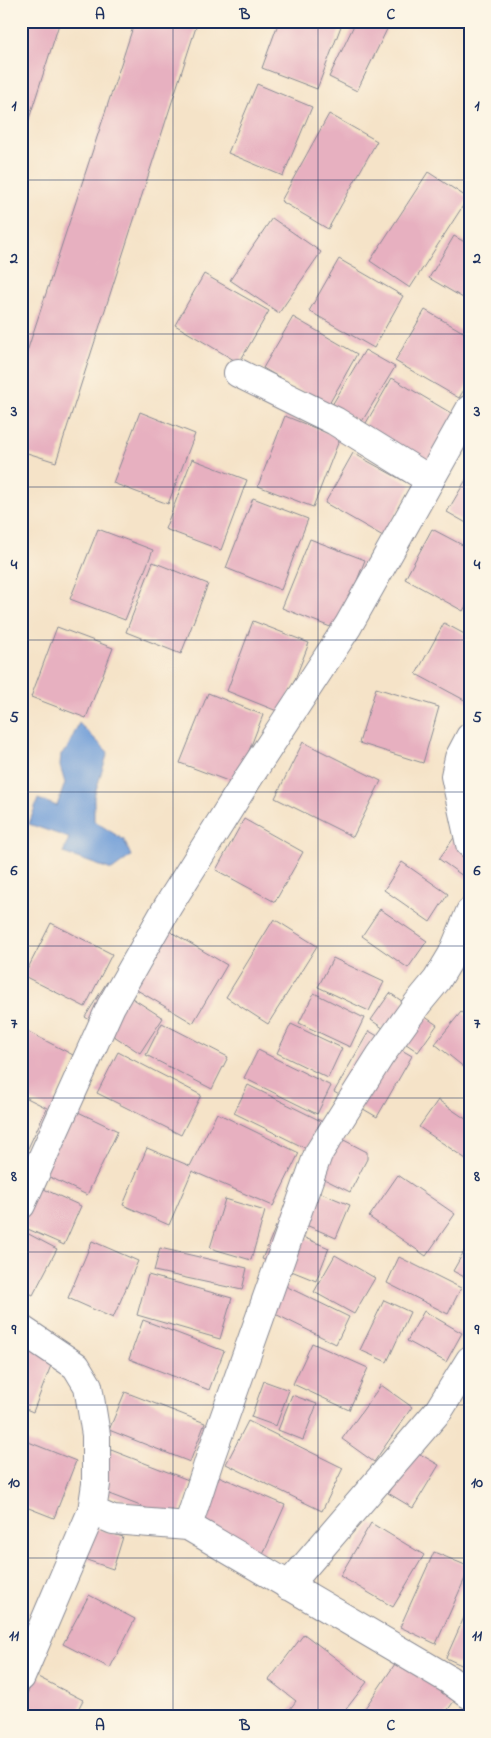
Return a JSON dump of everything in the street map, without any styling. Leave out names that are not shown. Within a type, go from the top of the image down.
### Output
[{"type":"street","points":[[238,373],[335,421],[430,480]]},
{"type":"street","points":[[21,1205],[111,1006],[168,906],[249,777],[348,626],[470,409]]},
{"type":"street","points":[[470,737],[459,758],[455,776],[470,844]]},
{"type":"street","points":[[188,1526],[210,1458],[318,1154],[380,1056],[437,980],[452,955],[470,912]]},
{"type":"street","points":[[21,1329],[76,1366],[88,1386],[96,1436],[96,1484],[92,1510],[21,1678]]},
{"type":"street","points":[[288,1586],[439,1410],[470,1360]]},
{"type":"street","points":[[92,1510],[113,1520],[188,1526],[448,1679],[470,1695]]},
{"type":"water","points":[[79,723],[108,752],[94,796],[94,821],[124,840],[131,856],[112,870],[63,853],[69,838],[29,824],[38,799],[57,806],[65,783],[60,766],[61,754],[67,749]]},
{"type":"building","points":[[21,21],[60,21],[22,141],[21,141]]},
{"type":"building","points":[[135,21],[198,21],[56,462],[21,451],[21,370]]},
{"type":"building","points":[[279,21],[343,21],[317,89],[262,68]]},
{"type":"building","points":[[356,21],[391,21],[357,91],[329,77]]},
{"type":"building","points":[[257,84],[312,107],[283,176],[228,153]]},
{"type":"building","points":[[329,114],[377,141],[328,229],[281,201]]},
{"type":"building","points":[[428,172],[468,198],[410,288],[370,261]]},
{"type":"building","points":[[272,218],[321,252],[279,313],[230,280]]},
{"type":"building","points":[[454,236],[470,245],[470,302],[429,278]]},
{"type":"building","points":[[339,259],[403,296],[374,348],[309,311]]},
{"type":"building","points":[[204,274],[269,311],[239,363],[175,325]]},
{"type":"building","points":[[425,310],[470,336],[470,380],[459,398],[395,361]]},
{"type":"building","points":[[293,317],[357,354],[328,406],[263,368]]},
{"type":"building","points":[[365,350],[395,367],[361,423],[332,405]]},
{"type":"building","points":[[392,378],[456,416],[426,468],[362,430]]},
{"type":"building","points":[[140,412],[195,434],[168,504],[113,483]]},
{"type":"building","points":[[285,416],[340,438],[313,507],[258,486]]},
{"type":"building","points":[[353,453],[411,485],[383,536],[325,503]]},
{"type":"building","points":[[192,459],[247,480],[221,550],[165,529]]},
{"type":"building","points":[[470,473],[470,525],[447,512]]},
{"type":"building","points":[[253,498],[308,519],[281,590],[226,568]]},
{"type":"building","points":[[98,529],[153,550],[125,620],[70,599]]},
{"type":"building","points":[[432,529],[470,549],[470,599],[463,611],[405,579]]},
{"type":"building","points":[[310,539],[365,560],[338,630],[282,608]]},
{"type":"building","points":[[153,562],[208,584],[181,654],[126,632]]},
{"type":"building","points":[[253,621],[309,643],[282,713],[227,691]]},
{"type":"building","points":[[444,623],[470,637],[470,703],[416,674]]},
{"type":"building","points":[[57,627],[113,648],[86,718],[31,697]]},
{"type":"building","points":[[376,688],[439,707],[423,763],[359,743]]},
{"type":"building","points":[[208,693],[263,715],[236,784],[180,763]]},
{"type":"building","points":[[303,742],[381,781],[353,837],[275,798]]},
{"type":"building","points":[[244,819],[303,852],[275,902],[216,870]]},
{"type":"building","points":[[458,832],[470,841],[470,881],[439,859]]},
{"type":"building","points":[[402,862],[448,894],[430,922],[384,890]]},
{"type":"building","points":[[380,909],[427,941],[408,968],[362,936]]},
{"type":"building","points":[[274,919],[317,946],[268,1024],[226,997]]},
{"type":"building","points":[[154,922],[227,965],[193,1023],[120,980]]},
{"type":"building","points":[[51,923],[112,954],[85,1007],[24,976]]},
{"type":"building","points":[[333,958],[384,982],[369,1011],[318,987]]},
{"type":"building","points":[[107,982],[163,1018],[140,1053],[85,1017]]},
{"type":"building","points":[[314,993],[364,1018],[350,1047],[299,1023]]},
{"type":"building","points":[[390,993],[437,1025],[418,1052],[371,1020]]},
{"type":"building","points":[[461,1012],[470,1019],[470,1072],[435,1044]]},
{"type":"building","points":[[162,1023],[228,1057],[212,1089],[146,1055]]},
{"type":"building","points":[[291,1024],[342,1048],[328,1078],[277,1053]]},
{"type":"building","points":[[21,1028],[75,1056],[53,1100],[118,1131],[87,1195],[21,1163],[47,1108],[21,1095]]},
{"type":"building","points":[[369,1031],[412,1056],[377,1117],[334,1092]]},
{"type":"building","points":[[258,1050],[331,1086],[317,1114],[244,1078]]},
{"type":"building","points":[[118,1052],[201,1095],[181,1135],[97,1093]]},
{"type":"building","points":[[248,1085],[321,1121],[307,1149],[234,1113]]},
{"type":"building","points":[[438,1100],[470,1122],[470,1153],[466,1159],[419,1127]]},
{"type":"building","points":[[217,1113],[299,1153],[273,1206],[192,1171],[169,1225],[123,1205],[147,1148],[190,1166]]},
{"type":"building","points":[[338,1137],[367,1152],[367,1159],[350,1192],[318,1176]]},
{"type":"building","points":[[398,1175],[455,1214],[426,1256],[369,1217]]},
{"type":"building","points":[[297,1183],[350,1205],[336,1238],[283,1215]]},
{"type":"building","points":[[35,1185],[81,1206],[64,1245],[21,1226],[21,1214]]},
{"type":"building","points":[[225,1199],[265,1211],[251,1260],[210,1248]]},
{"type":"building","points":[[276,1226],[329,1248],[316,1281],[262,1259]]},
{"type":"building","points":[[21,1230],[57,1249],[33,1295],[21,1289]]},
{"type":"building","points":[[92,1241],[138,1261],[113,1318],[68,1298]]},
{"type":"building","points":[[470,1241],[470,1280],[453,1271]]},
{"type":"building","points":[[160,1248],[247,1268],[242,1290],[154,1271]]},
{"type":"building","points":[[335,1255],[375,1278],[354,1314],[314,1292]]},
{"type":"building","points":[[399,1257],[461,1288],[448,1314],[387,1283]]},
{"type":"building","points":[[148,1275],[232,1298],[220,1339],[137,1315]]},
{"type":"building","points":[[265,1276],[349,1317],[336,1344],[253,1303]]},
{"type":"building","points":[[384,1300],[410,1312],[387,1362],[360,1350]]},
{"type":"building","points":[[424,1311],[462,1333],[446,1362],[407,1341]]},
{"type":"building","points":[[143,1320],[224,1351],[209,1390],[129,1359]]},
{"type":"building","points":[[21,1341],[55,1355],[33,1412],[21,1407]]},
{"type":"building","points":[[312,1343],[368,1368],[349,1410],[293,1384]]},
{"type":"building","points":[[264,1381],[289,1390],[276,1426],[251,1417]]},
{"type":"building","points":[[381,1385],[412,1407],[374,1462],[342,1439]]},
{"type":"building","points":[[125,1392],[205,1423],[190,1462],[109,1430]]},
{"type":"building","points":[[292,1395],[317,1404],[303,1440],[278,1430]]},
{"type":"building","points":[[248,1421],[343,1468],[322,1511],[226,1464]]},
{"type":"building","points":[[21,1439],[76,1461],[54,1518],[21,1505]]},
{"type":"building","points":[[111,1450],[191,1481],[177,1520],[96,1489]]},
{"type":"building","points":[[413,1450],[439,1465],[413,1508],[388,1493]]},
{"type":"building","points":[[214,1474],[285,1505],[262,1557],[191,1526]]},
{"type":"building","points":[[371,1523],[424,1555],[393,1607],[340,1576]]},
{"type":"building","points":[[91,1527],[123,1537],[113,1569],[81,1558]]},
{"type":"building","points":[[434,1552],[470,1567],[436,1644],[400,1627]]},
{"type":"building","points":[[89,1595],[135,1619],[110,1668],[63,1644]]},
{"type":"building","points":[[470,1604],[470,1669],[446,1658]]},
{"type":"building","points":[[304,1634],[367,1682],[340,1717],[284,1717],[296,1701],[269,1680]]},
{"type":"building","points":[[397,1661],[454,1701],[443,1717],[359,1717]]},
{"type":"building","points":[[36,1676],[83,1700],[74,1717],[21,1717],[21,1705]]}]
